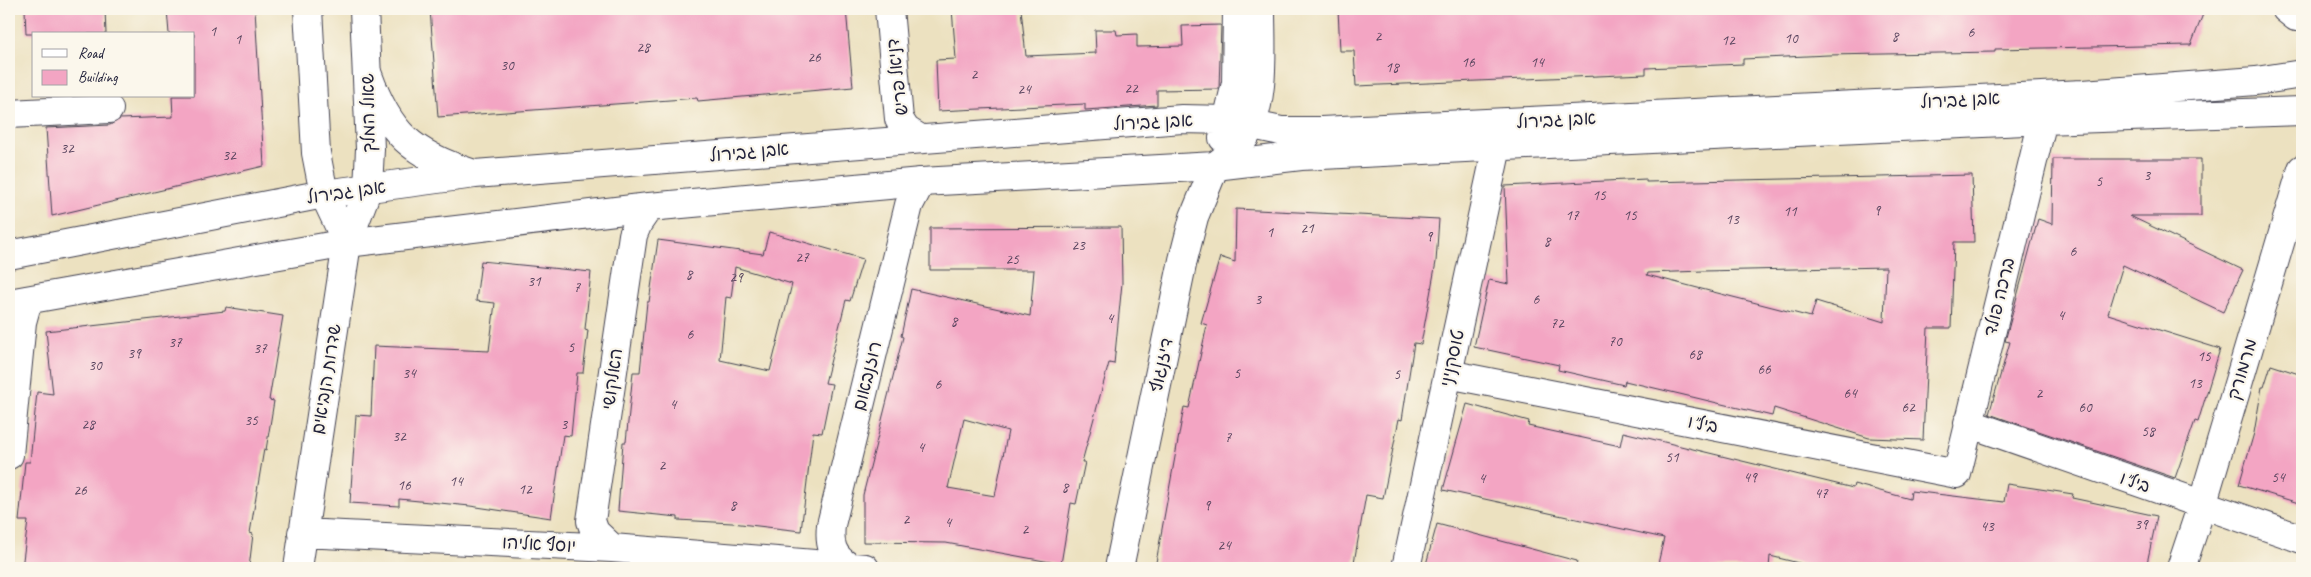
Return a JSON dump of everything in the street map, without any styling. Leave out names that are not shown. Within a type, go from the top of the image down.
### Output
[{"type":"street","points":[[308,9],[316,153],[324,194],[347,243]]},
{"type":"street","name":"שאול המלך","points":[[347,243],[368,188],[370,149],[364,9]]},
{"type":"street","name":"דניאל פריש","points":[[890,9],[899,119],[906,130],[919,138]]},
{"type":"street","points":[[1237,9],[1236,83],[1239,123]]},
{"type":"street","points":[[1239,123],[1260,84],[1262,9]]},
{"type":"street","name":"אבן גבירול","points":[[9,256],[324,194],[475,174],[919,138],[1182,119],[1239,123],[1281,131],[1305,132],[2063,95],[2256,81],[2302,74]]},
{"type":"street","points":[[368,75],[376,97],[402,138],[418,151],[437,162],[475,174]]},
{"type":"street","points":[[9,114],[109,109]]},
{"type":"street","name":"אבן גבירול","points":[[18,301],[347,243],[649,207],[921,182],[1215,166],[1301,156],[2043,120],[2302,111]]},
{"type":"street","name":"ברכה פולד","points":[[1957,474],[2043,120]]},
{"type":"street","name":"דיזנגוף","points":[[1118,568],[1183,260],[1194,217],[1215,166],[1239,123]]},
{"type":"street","name":"טוסקניני","points":[[1406,568],[1497,147]]},
{"type":"street","name":"מרמורק","points":[[2181,568],[2202,506],[2302,169]]},
{"type":"street","name":"רוזנבאום","points":[[856,567],[838,560],[830,539],[831,525],[909,205],[921,182]]},
{"type":"street","name":"האלקושי","points":[[612,548],[596,532],[591,521],[633,235],[638,223],[649,207]]},
{"type":"street","name":"שדרות הנביאים","points":[[298,568],[347,243]]},
{"type":"street","points":[[9,455],[22,322],[18,301]]},
{"type":"street","name":"ביל\"ו","points":[[1448,374],[1957,474]]},
{"type":"street","name":"ביל\"ו","points":[[1968,423],[2202,506],[2302,539]]},
{"type":"street","name":"יוסף אליהו","points":[[302,533],[612,548],[856,567]]},
{"type":"building","points":[[25,9],[105,9],[106,32],[32,32],[32,34],[26,34]]},
{"type":"building","points":[[167,9],[255,9],[264,166],[52,216],[46,128],[110,125],[120,119],[173,117],[172,98],[195,98],[195,32],[169,32]]},
{"type":"building","points":[[430,9],[846,9],[853,87],[698,101],[697,98],[438,117]]},
{"type":"building","points":[[952,9],[1021,9],[1026,56],[1096,53],[1095,30],[1116,30],[1117,35],[1137,34],[1137,47],[1183,46],[1182,26],[1221,25],[1219,89],[1157,90],[1157,105],[1085,110],[1085,104],[938,111],[936,60],[956,59]]},
{"type":"building","points":[[1338,9],[1907,9],[1907,12],[1952,11],[1952,9],[2205,9],[2191,45],[1995,49],[1995,52],[1828,55],[1743,59],[1743,64],[1646,68],[1646,74],[1356,86],[1354,51],[1340,51]]},
{"type":"building","points":[[2053,159],[2201,159],[2201,216],[2130,216],[2243,270],[2223,312],[2123,265],[2108,314],[2220,349],[2198,422],[2195,421],[2175,478],[1989,414],[2010,342],[2005,341],[2038,219],[2052,224]]},
{"type":"building","points":[[1972,175],[1974,242],[1954,242],[1951,328],[1928,328],[1923,440],[1869,438],[1774,408],[1772,416],[1625,381],[1624,385],[1558,370],[1559,365],[1474,347],[1489,280],[1509,284],[1505,186],[1646,179],[1646,182]],"holes":[[[1886,267],[1884,322],[1816,301],[1811,317],[1647,275],[1648,273],[1703,271]]]},
{"type":"building","points":[[1236,209],[1439,219],[1436,262],[1421,344],[1414,343],[1402,420],[1399,419],[1383,498],[1366,495],[1353,568],[1155,568],[1184,407],[1189,408],[1207,325],[1201,323],[1220,257],[1235,262]]},
{"type":"building","points":[[1121,227],[1122,283],[1114,364],[1109,363],[1082,462],[1085,462],[1076,504],[1071,503],[1061,564],[946,543],[863,542],[863,495],[903,337],[901,336],[911,289],[1030,316],[1034,270],[930,270],[930,228]],"holes":[[[964,419],[1008,431],[995,496],[948,488]]]},
{"type":"building","points":[[769,232],[863,259],[850,301],[846,300],[825,383],[832,384],[822,433],[813,432],[801,531],[732,523],[678,520],[678,517],[618,511],[623,442],[626,442],[633,372],[640,372],[647,302],[649,302],[658,240],[763,254]],"holes":[[[735,267],[792,284],[770,371],[720,360],[726,297],[731,298]]]},
{"type":"building","points":[[481,261],[591,272],[585,329],[588,330],[583,373],[577,373],[571,436],[563,435],[551,518],[470,506],[399,499],[399,506],[350,503],[356,415],[371,416],[374,346],[489,351],[495,303],[476,301]]},
{"type":"building","points":[[226,307],[283,316],[269,400],[274,401],[250,533],[253,534],[249,568],[22,568],[28,521],[19,521],[25,462],[30,462],[37,392],[53,394],[46,331],[225,311]]},
{"type":"building","points":[[2271,365],[2302,375],[2302,504],[2239,485],[2254,433],[2262,387],[2264,387]]},
{"type":"building","points":[[1467,404],[1529,421],[1528,426],[1620,446],[1623,432],[1853,488],[1854,484],[1910,499],[1911,491],[2004,502],[2007,484],[2073,494],[2072,498],[2157,516],[2146,568],[1819,568],[1770,556],[1769,568],[1657,568],[1664,538],[1443,490]]},
{"type":"building","points":[[1437,524],[1577,561],[1576,568],[1425,568]]}]
